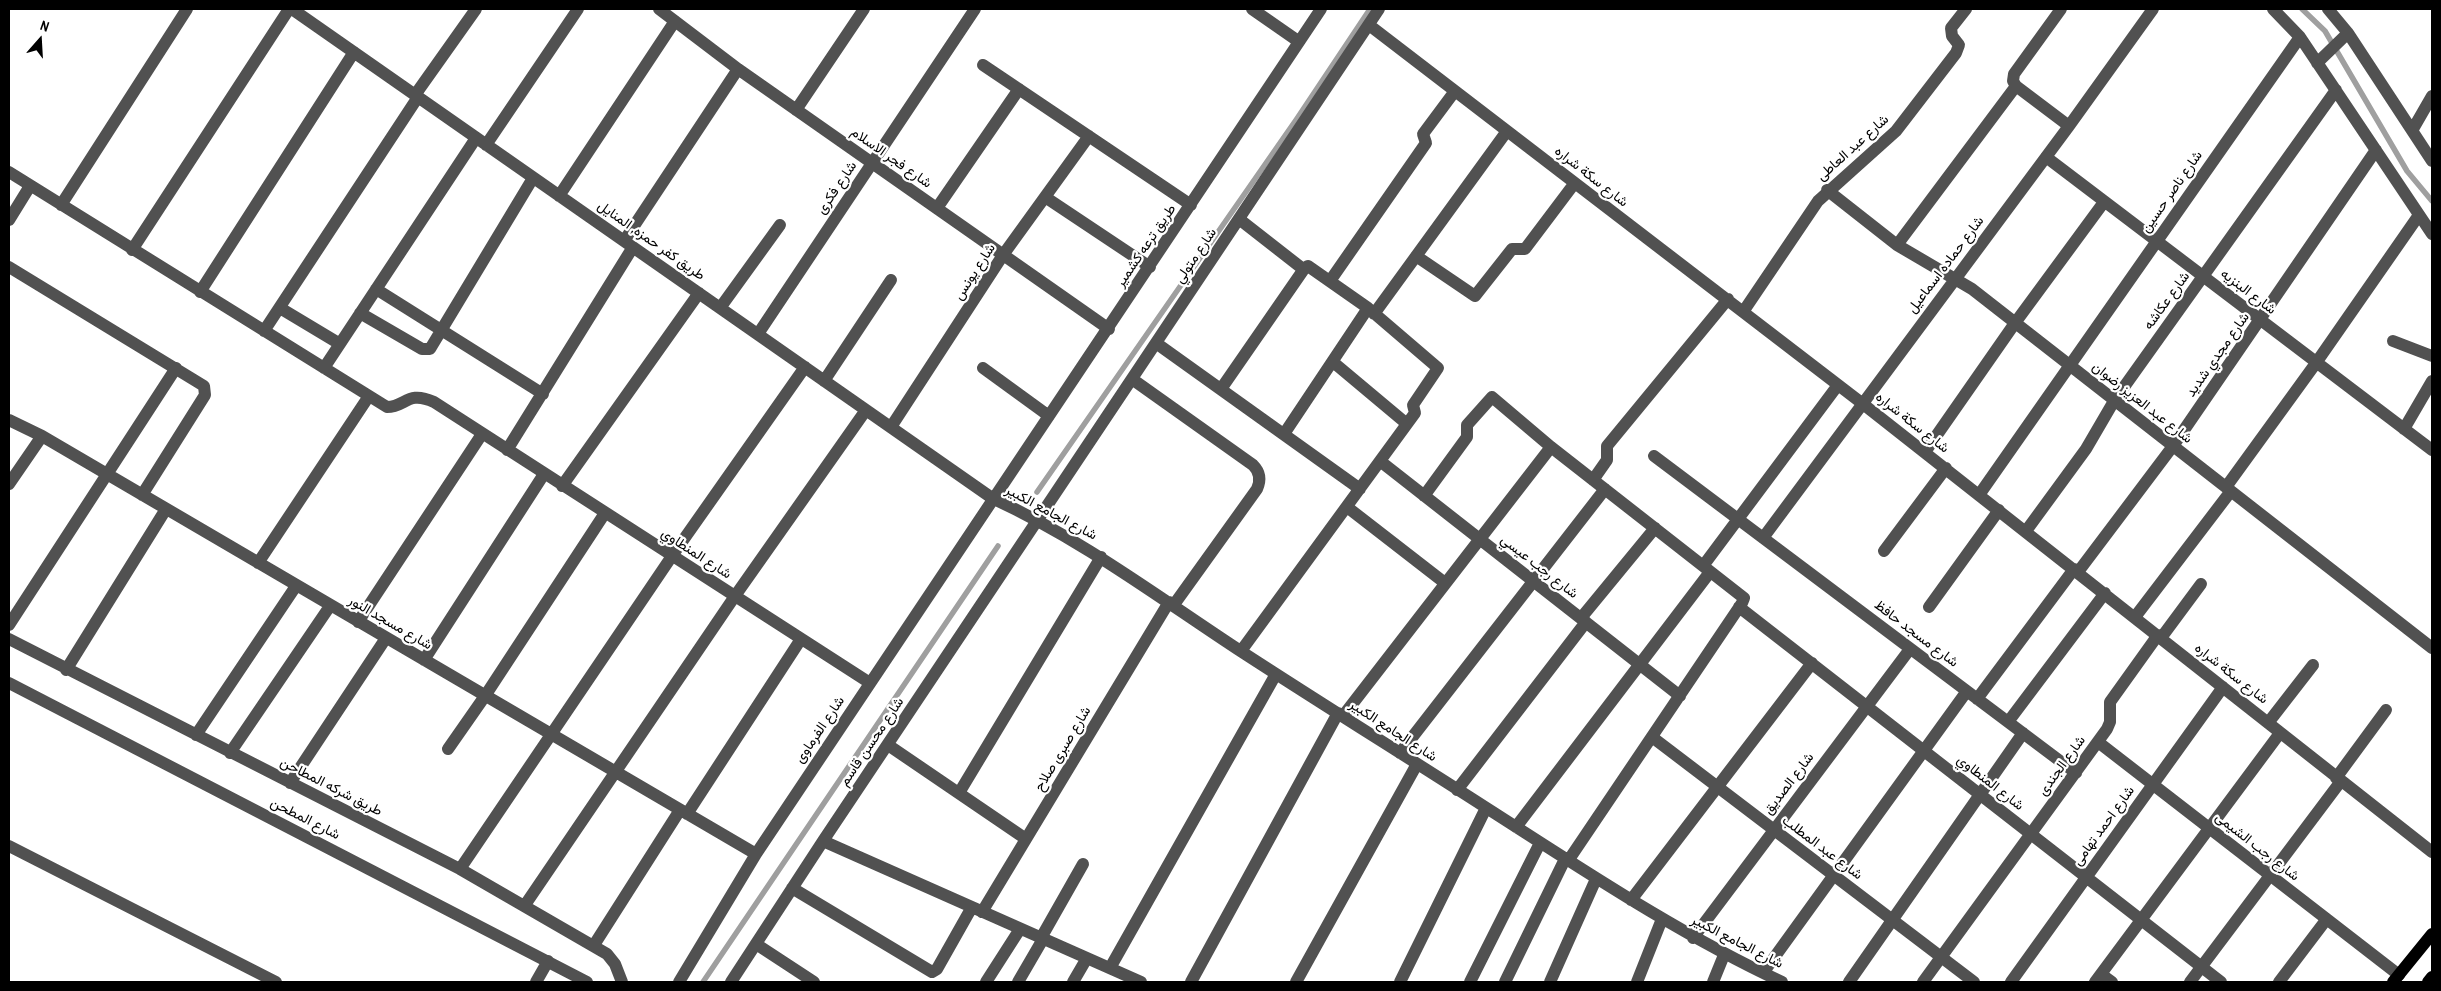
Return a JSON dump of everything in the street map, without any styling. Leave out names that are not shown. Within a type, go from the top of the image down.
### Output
[{"type":"main road","points":[[2396,978],[2432,934]]},
{"type":"main road","points":[[2428,982],[2432,977]]},
{"type":"street","points":[[61,205],[187,9]]},
{"type":"street","points":[[132,250],[290,9]]},
{"type":"street","name":"طريق كفر حمزه, المنايل","points":[[290,9],[992,498]]},
{"type":"street","points":[[264,331],[476,9]]},
{"type":"street","points":[[324,368],[376,289],[578,9]]},
{"type":"street","name":"شارع فجر الاسلام","points":[[658,9],[738,69],[1109,329]]},
{"type":"street","points":[[796,110],[864,9]]},
{"type":"street","name":"شارع فكرى","points":[[758,334],[975,9]]},
{"type":"street","points":[[1252,9],[1298,41]]},
{"type":"street","name":"طريق ترعه كشمير","points":[[992,498],[1109,329],[1298,41],[1321,9]]},
{"type":"street","name":"شارع متولي","points":[[1039,520],[1379,9]]},
{"type":"street","name":"شارع عبد العاطى","points":[[1743,312],[1827,190],[1882,145],[1910,115],[1958,50],[1957,41],[1952,36],[1951,28],[1966,9]]},
{"type":"street","points":[[2061,9],[2014,74],[2012,81],[2069,126]]},
{"type":"street","name":"شارع حماده اسماعيل","points":[[1763,538],[2069,126],[2153,9]]},
{"type":"street","points":[[2273,9],[2300,37],[2432,234]]},
{"type":"street","points":[[2328,9],[2348,34],[2432,160]]},
{"type":"street","points":[[559,196],[675,21]]},
{"type":"street","name":"شارع سكة شراره","points":[[1369,24],[1574,184],[1728,299],[1946,468],[2432,852]]},
{"type":"street","points":[[2317,63],[2348,34]]},
{"type":"street","name":"شارع ناصر حسين","points":[[1980,495],[2069,364],[2300,37]]},
{"type":"street","points":[[200,292],[354,52]]},
{"type":"street","points":[[983,65],[1191,205]]},
{"type":"street","points":[[507,450],[542,394],[628,244],[738,69]]},
{"type":"street","points":[[1897,244],[2016,86]]},
{"type":"street","points":[[937,208],[1019,89]]},
{"type":"street","name":"شارع عكاشه","points":[[2026,531],[2086,449],[2114,401],[2336,90]]},
{"type":"street","points":[[1330,282],[1426,143],[1423,134],[1454,91]]},
{"type":"street","points":[[2413,129],[2432,96]]},
{"type":"street","points":[[1284,434],[1333,362],[1371,311],[1416,256],[1507,131]]},
{"type":"street","name":"شارع يونس","points":[[890,427],[1003,255],[1089,136]]},
{"type":"street","name":"شارع مجدي شديد","points":[[1763,974],[1924,750],[2076,570],[2173,446],[2376,150]]},
{"type":"street","name":"شارع البنزيه","points":[[2046,157],[2432,450]]},
{"type":"street","name":"شارع المنطاوي","points":[[9,172],[368,396],[390,407],[411,398],[427,399],[870,683]]},
{"type":"street","points":[[360,313],[425,350],[430,349],[533,178]]},
{"type":"street","points":[[1416,256],[1475,296],[1512,249],[1525,249],[1574,184]]},
{"type":"street","points":[[9,220],[30,186]]},
{"type":"street","name":"شارع عبد العزيز رضوان","points":[[1827,190],[1897,244],[1955,277],[2432,645]]},
{"type":"street","points":[[1046,197],[1150,267]]},
{"type":"street","points":[[1925,452],[2015,323],[2104,202]]},
{"type":"street","points":[[2134,617],[2228,489],[2419,215]]},
{"type":"street","points":[[1239,219],[1304,269]]},
{"type":"street","points":[[720,308],[780,225]]},
{"type":"street","points":[[1220,389],[1304,269],[1308,266],[1371,311],[1438,368],[1413,405],[1415,413],[1241,651]]},
{"type":"street","points":[[9,267],[204,386],[206,392],[142,495]]},
{"type":"street","points":[[824,381],[892,280]]},
{"type":"street","points":[[376,289],[542,394]]},
{"type":"street","points":[[562,486],[699,293]]},
{"type":"street","points":[[1593,480],[1607,460],[1607,446],[1728,299]]},
{"type":"street","points":[[280,308],[340,344]]},
{"type":"street","points":[[2393,341],[2432,356]]},
{"type":"street","points":[[1156,343],[1360,489]]},
{"type":"street","points":[[1333,362],[1407,424]]},
{"type":"street","points":[[460,869],[672,556],[805,367]]},
{"type":"street","points":[[9,625],[176,368]]},
{"type":"street","points":[[982,368],[1049,416]]},
{"type":"street","name":"شارع صبرى صلاح","points":[[792,888],[932,972],[937,969],[1026,839],[1171,604],[1259,484],[1259,474],[1252,465],[1132,379]]},
{"type":"street","points":[[2404,429],[2432,381]]},
{"type":"street","points":[[1516,827],[1639,663],[1707,569],[1738,519],[1838,385]]},
{"type":"street","points":[[258,563],[368,396]]},
{"type":"street","points":[[1424,496],[1467,438],[1467,425],[1492,397],[1551,447],[1742,596],[1744,601],[1567,860],[1505,982]]},
{"type":"street","points":[[524,905],[735,596],[866,410]]},
{"type":"street","name":"شارع مسجد النور","points":[[9,420],[42,436],[756,854]]},
{"type":"street","points":[[358,622],[482,434]]},
{"type":"street","points":[[9,484],[42,436]]},
{"type":"street","points":[[1191,982],[1340,715],[1551,447]]},
{"type":"street","name":"شارع مسجد حافظ","points":[[1654,456],[2076,773]]},
{"type":"street","name":"شارع رجب عيسي","points":[[1380,461],[1680,696]]},
{"type":"street","points":[[1884,551],[1946,468]]},
{"type":"street","points":[[424,660],[544,474]]},
{"type":"street","points":[[1400,753],[1605,489]]},
{"type":"street","name":"شارع الجامع الكبير","points":[[992,498],[1039,520],[1101,557],[1276,674],[1596,879],[1693,938],[1724,955],[1782,982]]},
{"type":"street","name":"شارع الفرماوى","points":[[679,982],[756,854],[992,498]]},
{"type":"street","points":[[1347,507],[1445,583]]},
{"type":"street","points":[[66,670],[166,509]]},
{"type":"street","points":[[1929,607],[1999,510]]},
{"type":"street","points":[[448,748],[486,696],[606,513]]},
{"type":"street","name":"شارع محسن قاسم","points":[[731,982],[823,841],[1039,520]]},
{"type":"street","points":[[1457,790],[1583,620],[1655,528]]},
{"type":"street","points":[[959,793],[1101,557]]},
{"type":"street","name":"شارع الجندى","points":[[1923,982],[2098,742],[2109,726],[2110,702],[2200,584]]},
{"type":"street","points":[[196,735],[296,586]]},
{"type":"street","points":[[2008,722],[2105,593]]},
{"type":"street","points":[[230,753],[330,606]]},
{"type":"street","name":"شارع المنطاوي","points":[[1740,607],[2221,982]]},
{"type":"street","points":[[290,783],[386,638]]},
{"type":"street","name":"طريق شركه المطاحن","points":[[9,639],[66,670],[460,869],[594,944],[607,954],[615,964],[622,982]]},
{"type":"street","points":[[594,944],[801,639]]},
{"type":"street","name":"شارع الصديق","points":[[1693,938],[1910,649]]},
{"type":"street","points":[[1631,900],[1716,786],[1812,663]]},
{"type":"street","points":[[2268,723],[2313,665]]},
{"type":"street","points":[[1110,968],[1276,674]]},
{"type":"street","name":"شارع المطحن","points":[[9,683],[587,982]]},
{"type":"street","name":"شارع احمد تهامى","points":[[2010,982],[2223,687]]},
{"type":"street","points":[[2190,982],[2270,876],[2386,710]]},
{"type":"street","points":[[2112,982],[2098,978],[2280,733]]},
{"type":"street","points":[[1849,982],[1979,794],[2023,734]]},
{"type":"street","name":"شارع عبد المطلب","points":[[1652,737],[1974,982]]},
{"type":"street","name":"شارع رجب الشيمى","points":[[2098,742],[2326,920],[2396,978]]},
{"type":"street","points":[[888,745],[1026,839]]},
{"type":"street","points":[[1296,982],[1417,764]]},
{"type":"street","points":[[1400,982],[1486,808]]},
{"type":"street","points":[[823,841],[1136,981]]},
{"type":"street","points":[[1470,982],[1540,843]]},
{"type":"street","points":[[9,846],[276,982]]},
{"type":"street","points":[[1018,982],[1083,864]]},
{"type":"street","points":[[1550,982],[1596,879]]},
{"type":"street","points":[[1637,982],[1662,919]]},
{"type":"street","points":[[2279,982],[2326,920]]},
{"type":"street","points":[[986,982],[1020,928]]},
{"type":"street","points":[[756,944],[814,982]]},
{"type":"street","points":[[1713,982],[1724,955]]},
{"type":"street","points":[[1072,982],[1087,958]]},
{"type":"street","points":[[536,982],[548,961]]},
{"type":"waterway","points":[[1037,492],[1296,120],[1370,9]]},
{"type":"waterway","points":[[2302,9],[2325,31],[2407,171],[2432,201]]},
{"type":"waterway","points":[[703,982],[998,546]]}]
